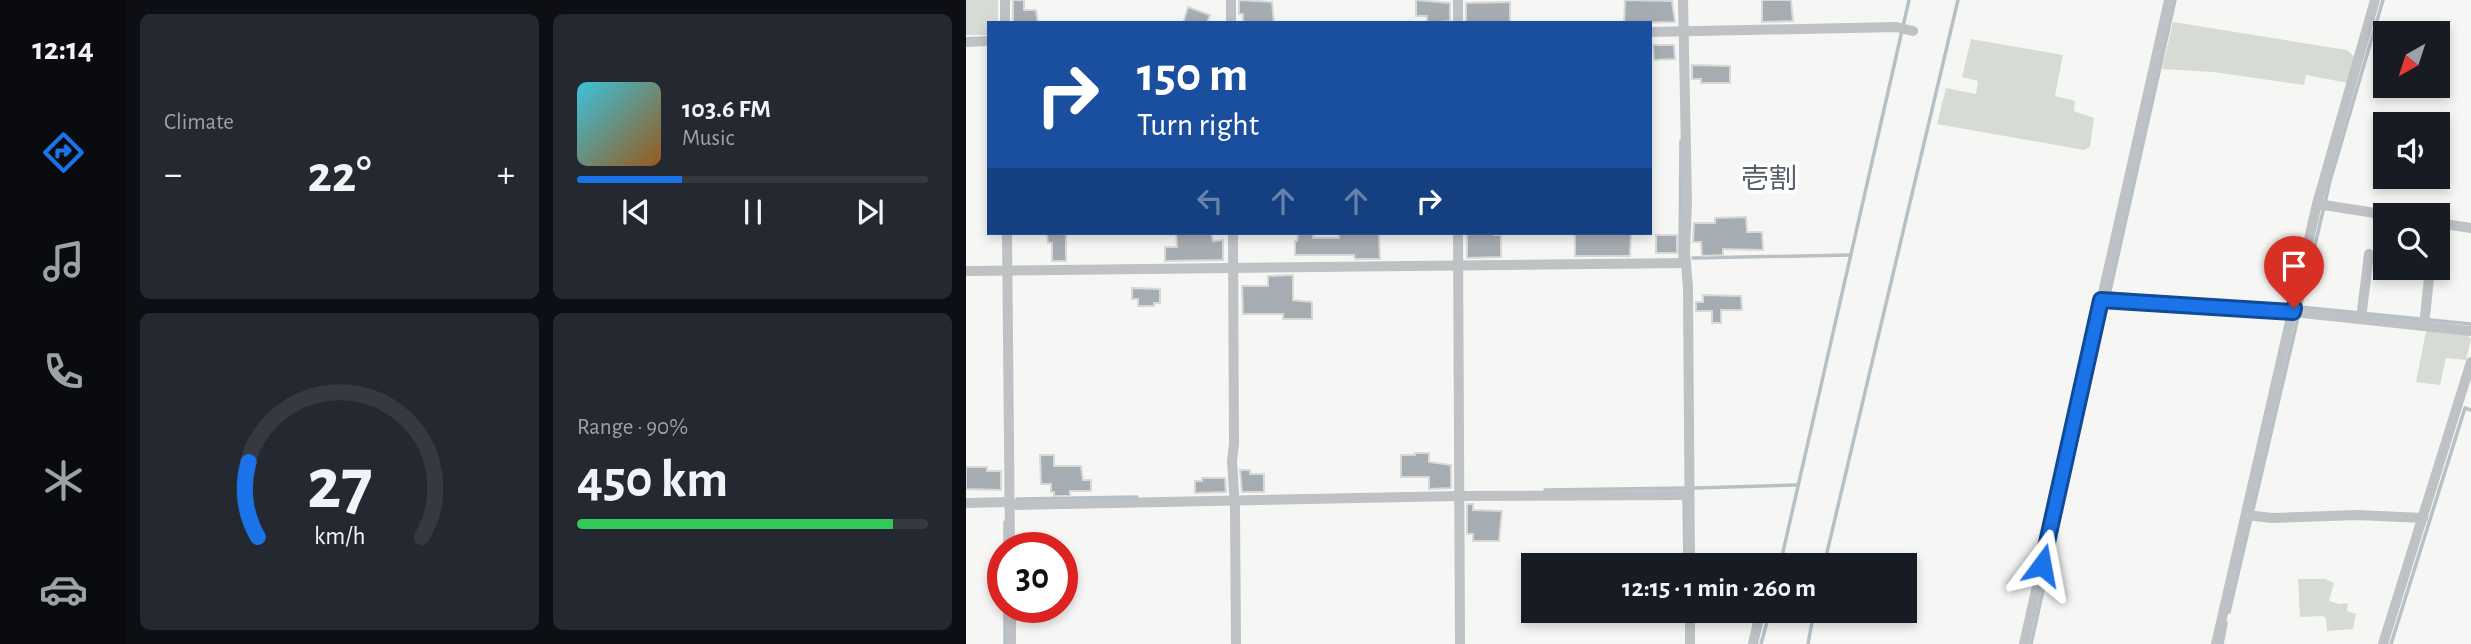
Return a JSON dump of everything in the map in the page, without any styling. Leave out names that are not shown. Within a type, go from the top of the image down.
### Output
[{"type":"street","points":[[1005,0],[1005,21]]},
{"type":"street","points":[[1231,0],[1231,21]]},
{"type":"street","points":[[1458,0],[1458,21]]},
{"type":"street","points":[[1683,0],[1687,202],[1681,263],[1689,553]]},
{"type":"street","points":[[2024,644],[2106,300],[2169,0]]},
{"type":"street","points":[[2216,644],[2296,310],[2375,0]]},
{"type":"street","points":[[1652,32],[1906,29]]},
{"type":"street","points":[[966,42],[987,41]]},
{"type":"street","points":[[2322,205],[2373,213]]},
{"type":"street","points":[[2450,225],[2471,228]]},
{"type":"street","points":[[1007,235],[1004,271],[1010,532]]},
{"type":"street","points":[[1233,235],[1236,644]]},
{"type":"street","points":[[1458,235],[1460,644]]},
{"type":"street","points":[[2361,319],[2368,254]]},
{"type":"street","points":[[966,271],[1681,263]]},
{"type":"street","points":[[2424,326],[2429,280]]},
{"type":"street","points":[[2106,300],[2296,310],[2471,331]]},
{"type":"street","points":[[2383,644],[2423,518],[2466,398],[2471,362]]},
{"type":"street","points":[[966,503],[1686,495]]},
{"type":"street","points":[[2246,515],[2272,518],[2357,515],[2423,518]]},
{"type":"street","points":[[1011,623],[1011,644]]},
{"type":"street","points":[[1690,623],[1690,644]]},
{"type":"street","points":[[1753,644],[1758,623]]},
{"type":"shaded area","points":[[966,0],[998,0],[998,21],[987,21],[987,35],[966,35]]},
{"type":"shaded area","points":[[2173,22],[2347,50],[2355,57],[2348,83],[2306,75],[2304,85],[2213,72],[2162,69]]},
{"type":"shaded area","points":[[1971,39],[2063,55],[2055,96],[2075,101],[2074,111],[2094,118],[2090,147],[2084,150],[1937,124],[1946,88],[1976,94],[1978,81],[1962,77]]},
{"type":"shaded area","points":[[2426,331],[2467,335],[2471,339],[2466,360],[2446,358],[2440,385],[2416,382]]},
{"type":"shaded area","points":[[2298,579],[2325,579],[2334,583],[2329,601],[2348,603],[2347,611],[2356,614],[2353,629],[2327,631],[2326,618],[2323,616],[2300,617]]},
{"type":"building","points":[[1013,0],[1024,0],[1024,10],[1036,10],[1038,21],[1013,21]]},
{"type":"building","points":[[1239,0],[1272,2],[1274,21],[1243,21],[1243,14],[1239,14]]},
{"type":"building","points":[[1416,0],[1450,3],[1450,21],[1427,21],[1427,16],[1416,16]]},
{"type":"building","points":[[1625,0],[1672,1],[1675,22],[1624,21]]},
{"type":"building","points":[[1762,0],[1791,0],[1793,21],[1762,22]]},
{"type":"building","points":[[1510,2],[1510,21],[1466,21],[1466,3]]},
{"type":"building","points":[[1188,7],[1210,15],[1208,21],[1184,21]]},
{"type":"building","points":[[1653,45],[1674,45],[1675,59],[1654,60]]},
{"type":"building","points":[[1692,65],[1730,66],[1730,83],[1701,83],[1701,79],[1692,79]]},
{"type":"building","points":[[1746,217],[1747,232],[1762,232],[1763,250],[1723,249],[1723,255],[1702,256],[1701,242],[1693,242],[1694,223],[1715,223],[1715,218]]},
{"type":"building","points":[[1047,235],[1066,235],[1066,261],[1052,261],[1052,243],[1048,243]]},
{"type":"building","points":[[1176,235],[1212,235],[1213,241],[1223,240],[1223,260],[1165,261],[1165,247],[1177,247]]},
{"type":"building","points":[[1298,235],[1339,238],[1339,235],[1379,235],[1380,259],[1355,259],[1354,255],[1295,255]]},
{"type":"building","points":[[1467,235],[1501,235],[1501,257],[1467,258]]},
{"type":"building","points":[[1575,235],[1631,235],[1630,256],[1575,256]]},
{"type":"building","points":[[1656,235],[1677,235],[1677,253],[1656,253]]},
{"type":"building","points":[[1293,275],[1293,300],[1312,302],[1312,319],[1283,319],[1283,314],[1243,314],[1242,286],[1268,286],[1268,276]]},
{"type":"building","points":[[1132,288],[1160,289],[1160,303],[1154,303],[1154,306],[1138,306],[1138,299],[1132,299]]},
{"type":"building","points":[[1703,295],[1741,296],[1742,310],[1721,310],[1721,323],[1712,323],[1712,311],[1696,311],[1696,302],[1703,302]]},
{"type":"building","points":[[1429,453],[1429,462],[1451,465],[1451,488],[1429,489],[1429,477],[1401,477],[1401,455]]},
{"type":"building","points":[[1040,455],[1054,455],[1054,466],[1081,466],[1083,480],[1091,480],[1091,491],[1070,491],[1070,496],[1054,496],[1051,484],[1041,484]]},
{"type":"building","points":[[966,467],[987,467],[987,471],[1001,471],[1001,490],[966,489]]},
{"type":"building","points":[[1240,470],[1250,470],[1250,474],[1264,474],[1264,492],[1242,492]]},
{"type":"building","points":[[1202,478],[1225,478],[1226,492],[1195,493],[1195,481],[1202,481]]},
{"type":"building","points":[[1467,504],[1473,504],[1473,510],[1502,511],[1499,541],[1473,541],[1473,534],[1467,534]]},
{"type":"waterway","points":[[1783,553],[1909,0]]},
{"type":"waterway","points":[[1827,553],[1958,0]]},
{"type":"waterway","points":[[2031,644],[2175,0]]},
{"type":"waterway","points":[[2229,612],[2330,181],[2383,0]]},
{"type":"waterway","points":[[1680,263],[1681,141]]},
{"type":"waterway","points":[[1693,258],[1850,255]]},
{"type":"waterway","points":[[2109,293],[2292,307]]},
{"type":"waterway","points":[[2300,307],[2471,324]]},
{"type":"waterway","points":[[2391,644],[2465,408],[2471,410]]},
{"type":"waterway","points":[[1695,488],[1798,485]]},
{"type":"waterway","points":[[1545,490],[1686,488]]},
{"type":"waterway","points":[[1017,499],[1137,497]]},
{"type":"waterway","points":[[1684,497],[1685,553]]},
{"type":"waterway","points":[[1005,522],[1005,532]]},
{"type":"waterway","points":[[1005,623],[1005,644]]},
{"type":"waterway","points":[[1761,644],[1767,623]]},
{"type":"waterway","points":[[1808,644],[1812,623]]},
{"type":"waterway","points":[[2222,644],[2226,623]]},
{"type":"district","name":"壱割","points":[[1769,180]]},
{"type":"route","points":[[2042,565],[2101,300],[2293,312],[2294,308]]}]
